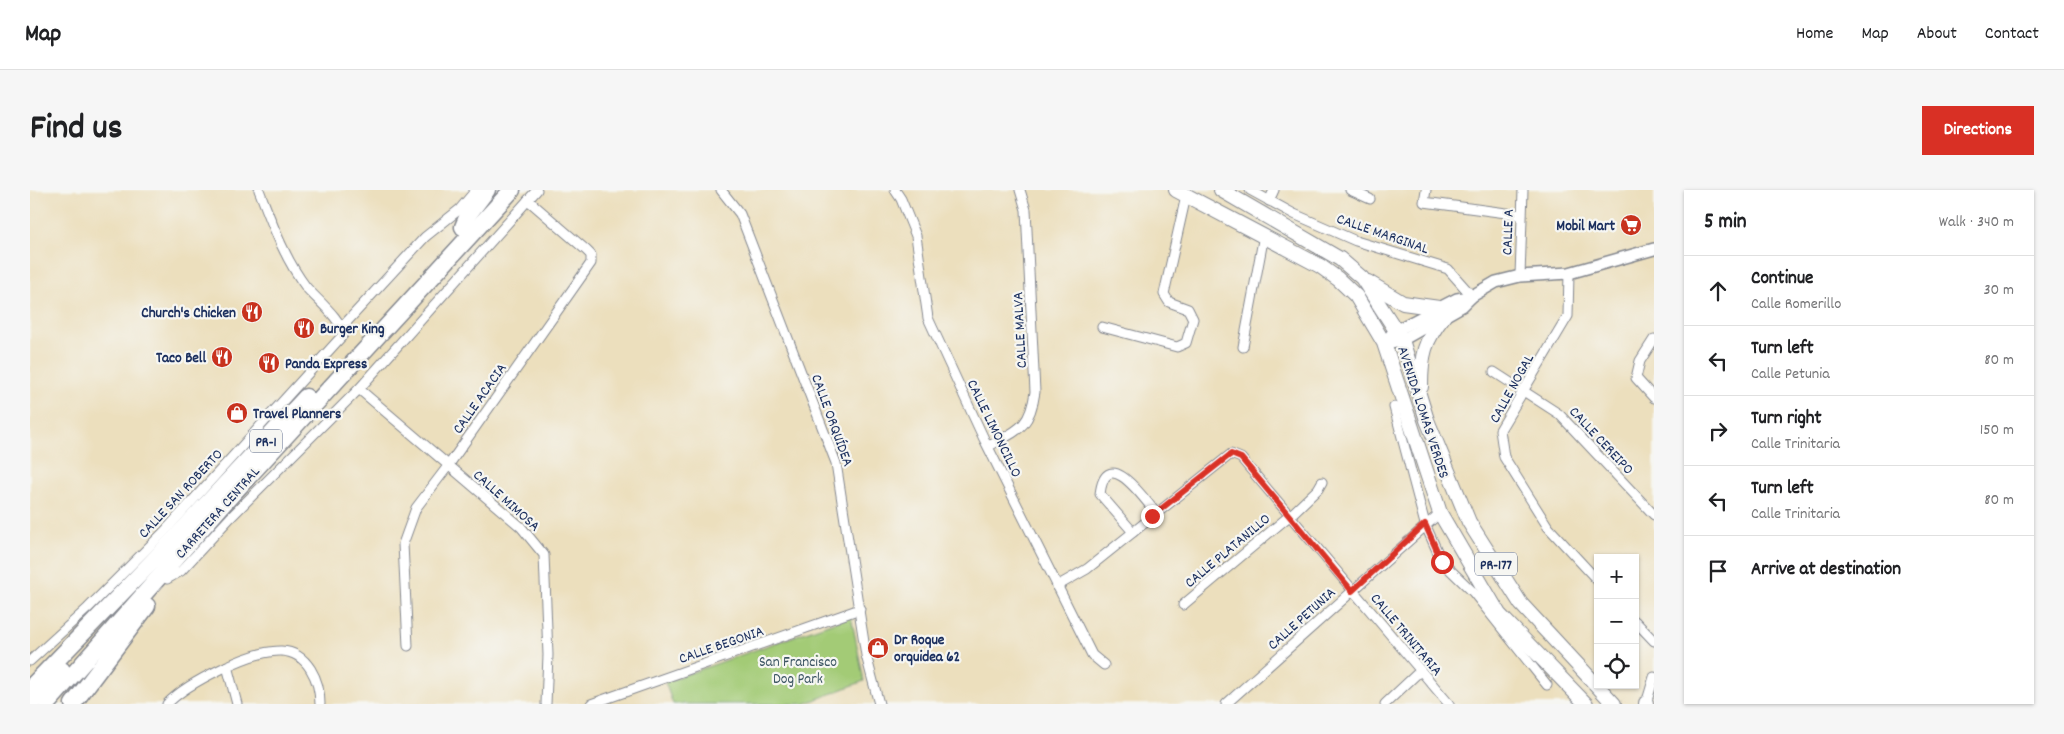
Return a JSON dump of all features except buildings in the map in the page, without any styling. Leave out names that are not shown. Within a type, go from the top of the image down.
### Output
[{"type":"highway","points":[[463,227],[468,215],[487,190]]},
{"type":"highway","name":"CARRETERA CENTRAL","points":[[30,688],[173,540],[497,190]]},
{"type":"highway","name":"CARRETERA CENTRAL","points":[[47,704],[226,502],[512,190]]},
{"type":"highway","points":[[32,704],[211,508],[226,502],[226,510],[167,579],[72,704]]},
{"type":"main road","name":"AVENIDA LOMAS VERDES","points":[[1221,190],[1340,260],[1362,278],[1399,335],[1420,397],[1469,522],[1521,604],[1614,704]]},
{"type":"main road","name":"AVENIDA LOMAS VERDES","points":[[1181,193],[1320,266],[1338,279],[1356,296],[1384,342],[1440,513],[1499,614],[1586,704]]},
{"type":"main road","points":[[1362,278],[1403,302],[1441,312],[1423,349],[1420,397]]},
{"type":"street","points":[[259,190],[293,267],[305,286],[342,331]]},
{"type":"street","name":"CALLE SAN ROBERTO","points":[[30,661],[88,608],[164,532],[425,237],[460,209],[476,190]]},
{"type":"street","points":[[167,579],[181,571],[230,518],[359,389],[537,190]]},
{"type":"street","name":"CALLE ORQUÍDEA","points":[[721,190],[740,214],[836,463],[866,655],[879,704]]},
{"type":"street","name":"CALLE LIMONCILLO","points":[[895,190],[901,199],[916,236],[928,318],[1057,586],[1092,655],[1104,665]]},
{"type":"street","name":"CALLE MALVA","points":[[989,446],[1022,428],[1033,409],[1036,392],[1026,210],[1020,190]]},
{"type":"street","name":"CALLE MARGINAL","points":[[1250,190],[1356,241],[1448,269],[1472,296]]},
{"type":"street","points":[[1270,201],[1274,190]]},
{"type":"street","points":[[1350,190],[1370,199]]},
{"type":"street","points":[[1426,190],[1424,202],[1521,215]]},
{"type":"street","name":"CALLE A","points":[[1520,276],[1523,190]]},
{"type":"street","points":[[1102,327],[1177,347],[1186,343],[1193,319],[1188,309],[1169,302],[1164,294],[1181,193]]},
{"type":"street","name":"CALLE ACACIA","points":[[408,646],[402,544],[416,508],[448,466],[591,263],[591,255],[586,250],[528,200]]},
{"type":"street","points":[[1243,347],[1264,235]]},
{"type":"street","points":[[1384,342],[1441,312],[1457,299],[1472,296],[1496,282],[1520,276],[1569,273],[1654,249]]},
{"type":"street","name":"CALLE NOGAL","points":[[1569,273],[1568,316],[1500,430],[1504,457],[1548,527],[1594,577]]},
{"type":"street","points":[[1654,339],[1640,361],[1636,378],[1654,398]]},
{"type":"street","name":"CALLE CEREIPO","points":[[1494,372],[1559,414],[1654,515]]},
{"type":"street","name":"CALLE MIMOSA","points":[[359,389],[521,527],[544,555],[548,655],[546,704]]},
{"type":"street","points":[[1394,407],[1425,524],[1442,562],[1473,592],[1547,685]]},
{"type":"street","name":"CALLE TRINITARIA","points":[[1057,586],[1087,569],[1231,454],[1241,458],[1288,516],[1449,704]]},
{"type":"street","points":[[1133,532],[1100,494],[1102,479],[1106,474],[1116,473],[1128,480],[1156,513]]},
{"type":"street","name":"CALLE PLATANILLO","points":[[1183,605],[1288,516],[1318,489],[1322,482]]},
{"type":"street","name":"CALLE PETUNIA","points":[[1226,704],[1425,524],[1440,513]]},
{"type":"street","name":"CALLE BEGONIA","points":[[591,704],[860,609]]},
{"type":"street","points":[[1639,625],[1654,641]]},
{"type":"street","points":[[167,704],[178,693],[227,666],[281,651],[298,655],[312,668],[320,695],[320,704]]},
{"type":"street","points":[[227,666],[237,704]]},
{"type":"street","points":[[1385,704],[1420,671]]},
{"type":"street","points":[[1646,704],[1654,676]]},
{"type":"green space","name":"San Francisco Dog Park","points":[[851,616],[864,681],[804,704],[673,704],[665,682]]},
{"type":"place","name":"Mobil Mart","points":[[1631,225]]},
{"type":"place","name":"Church's Chicken","points":[[252,312]]},
{"type":"place","name":"Burger King","points":[[304,328]]},
{"type":"place","name":"Taco Bell","points":[[222,357]]},
{"type":"place","name":"Panda Express","points":[[269,363]]},
{"type":"place","name":"Travel Planners","points":[[237,413]]},
{"type":"place","name":"Dr Roque orquidea 62","points":[[878,648]]},
{"type":"route","points":[[1152,516],[1231,454],[1241,458],[1352,591],[1425,524],[1442,562]]}]
